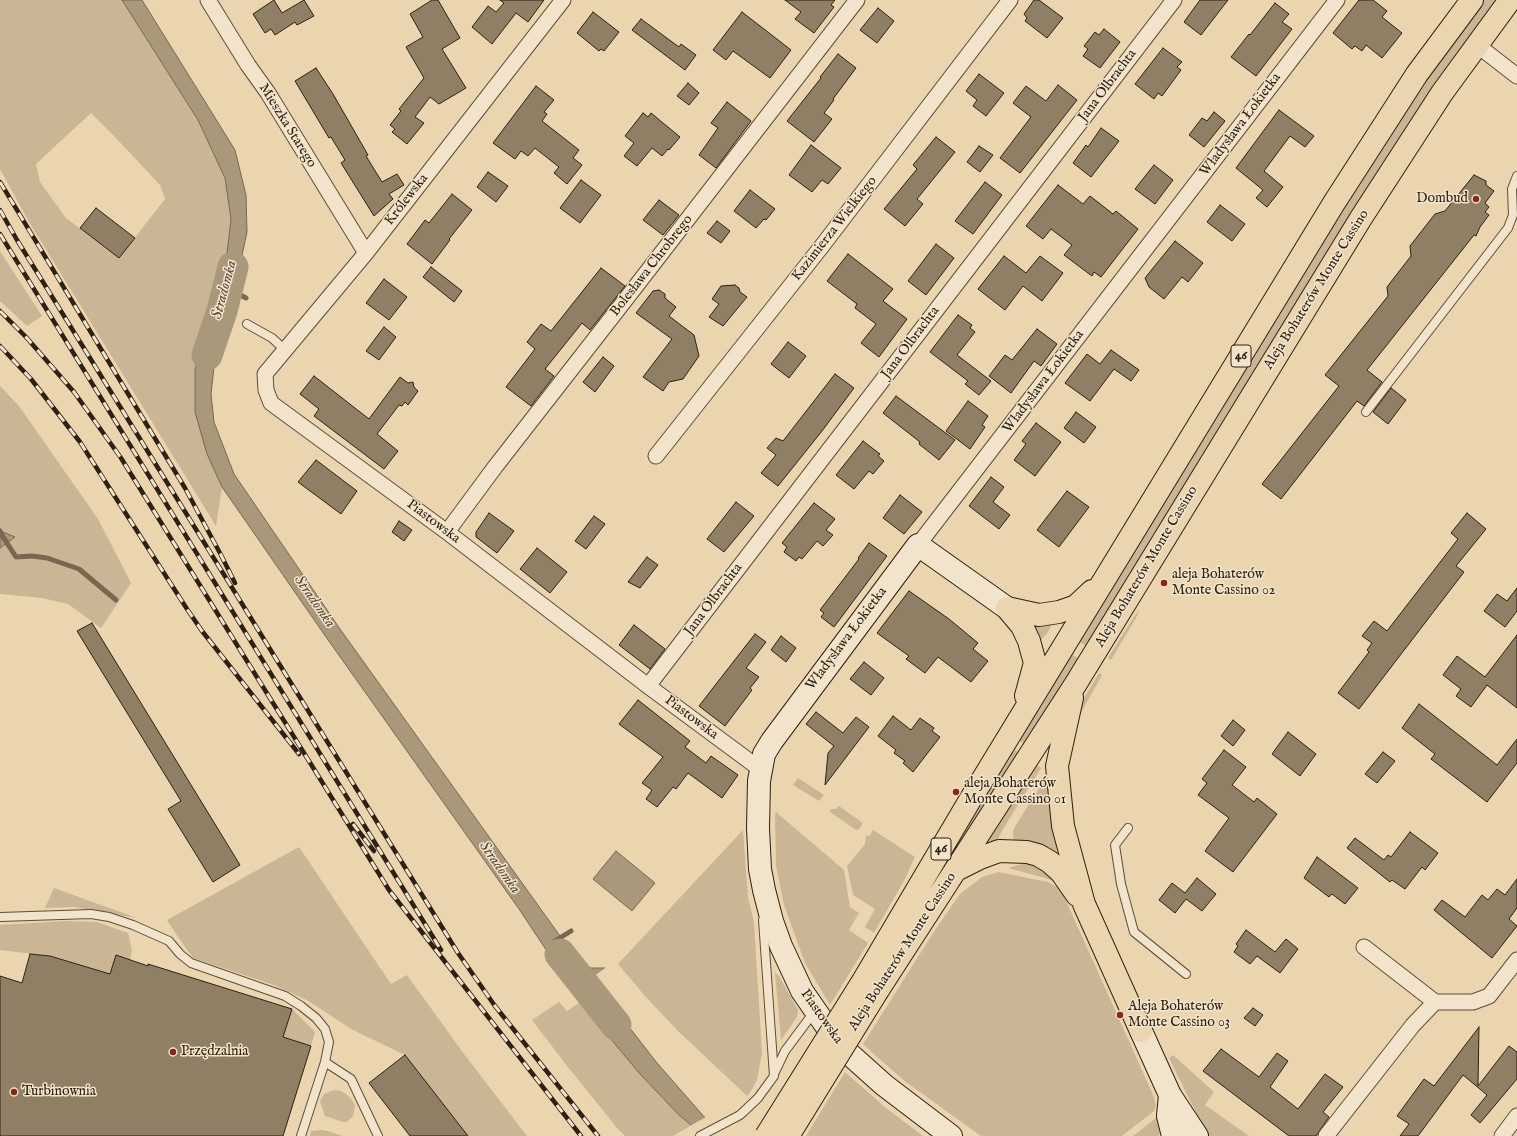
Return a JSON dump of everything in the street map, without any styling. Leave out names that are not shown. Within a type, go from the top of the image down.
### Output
[{"type":"main road","name":"Aleja Bohaterów Monte Cassino","points":[[788,1136],[970,800],[1334,203],[1417,74],[1472,0]]},
{"type":"main road","name":"Aleja Bohaterów Monte Cassino","points":[[766,1136],[870,985],[956,870],[1075,685],[1361,218],[1442,93],[1510,0]]},
{"type":"main road","points":[[1007,608],[1039,615],[1059,612],[1076,606],[1103,581]]},
{"type":"main road","points":[[1007,608],[1022,626],[1029,641],[1035,663],[1021,718]]},
{"type":"main road","points":[[1075,685],[1057,766],[1063,826],[1084,904],[1141,1031]]},
{"type":"main road","points":[[956,870],[980,858],[999,851],[1027,852],[1038,855],[1050,862],[1061,872],[1084,904]]},
{"type":"street","name":"Mieszka Starego","points":[[208,0],[248,65],[268,93],[366,253]]},
{"type":"street","name":"Królewska","points":[[270,403],[266,390],[266,374],[366,253],[563,0]]},
{"type":"street","name":"Bolesława Chrobrego","points":[[447,532],[495,467],[622,306],[857,0]]},
{"type":"street","name":"Kazimierza Wielkiego","points":[[656,456],[827,240],[1010,0]]},
{"type":"street","name":"Jana Olbrachta","points":[[648,686],[1174,0]]},
{"type":"street","name":"Władysława Łokietka","points":[[760,769],[764,754],[780,728],[1337,0]]},
{"type":"street","points":[[1477,45],[1517,76]]},
{"type":"street","name":"Piastowska","points":[[270,403],[447,532],[648,686],[760,769],[757,801],[760,869],[772,921],[781,946],[802,991],[815,1012],[846,1051],[902,1100],[951,1136]]},
{"type":"street","points":[[918,546],[1007,608]]},
{"type":"street","points":[[1364,947],[1435,1002],[1473,1002],[1489,996],[1517,960]]},
{"type":"street","points":[[1326,1136],[1413,1025],[1435,1002]]},
{"type":"street","points":[[1141,1031],[1170,1095],[1197,1136]]},
{"type":"street","points":[[1168,1129],[1170,1095]]},
{"type":"street","points":[[1502,1136],[1517,1116]]},
{"type":"lane","points":[[1366,412],[1505,232],[1513,215],[1512,190],[1517,176]]},
{"type":"lane","points":[[247,324],[272,338],[285,350]]},
{"type":"lane","points":[[1128,828],[1115,845],[1121,884],[1134,932],[1186,974]]},
{"type":"lane","points":[[764,890],[763,924],[774,1076]]},
{"type":"lane","points":[[0,917],[91,914],[133,925],[169,941],[180,954],[191,963],[285,996],[301,1006],[316,1018],[325,1029],[329,1042],[325,1062],[301,1136]]},
{"type":"lane","points":[[700,1136],[740,1115],[758,1098],[774,1076],[785,1050],[815,1012]]},
{"type":"lane","points":[[325,1062],[351,1079],[377,1136]]},
{"type":"shaded area","points":[[0,0],[122,0],[198,120],[225,178],[231,219],[225,271],[218,305],[203,339],[195,370],[207,454],[222,487],[216,526],[29,222],[0,169]],"holes":[[[91,113],[160,185],[165,199],[119,258],[66,218],[40,182],[36,164]]]},
{"type":"shaded area","points":[[1482,0],[1498,0],[1169,511],[1087,646],[1079,642],[1374,155],[1439,57]]},
{"type":"shaded area","points":[[0,251],[42,316],[27,326],[0,301]]},
{"type":"shaded area","points":[[0,386],[19,406],[98,519],[131,583],[101,628],[68,604],[42,598],[0,594]]},
{"type":"shaded area","points":[[1140,609],[1136,618],[1111,660],[1108,658]]},
{"type":"shaded area","points":[[1028,618],[1054,619],[1048,632],[1040,641]]},
{"type":"shaded area","points":[[1071,654],[1078,658],[1025,744],[1018,740]]},
{"type":"shaded area","points":[[1099,673],[1102,675],[1078,718],[1080,705]]},
{"type":"shaded area","points":[[1013,748],[1019,753],[933,883]]},
{"type":"shaded area","points":[[1035,763],[1041,768],[1003,829],[996,843],[984,846]]},
{"type":"shaded area","points":[[798,778],[824,795],[819,801],[793,785]]},
{"type":"shaded area","points":[[1049,779],[1057,848],[1056,853],[1014,841],[1013,835],[1013,830],[1042,783]]},
{"type":"shaded area","points":[[839,806],[863,823],[859,829],[856,830],[830,812],[831,809],[836,809]]},
{"type":"shaded area","points":[[776,812],[844,870],[850,907],[859,913],[849,930],[868,943],[830,1005],[805,963],[784,905],[776,866]]},
{"type":"shaded area","points":[[743,830],[748,897],[754,922],[762,1053],[757,1080],[747,1096],[678,1031],[645,996],[618,964]]},
{"type":"shaded area","points":[[873,830],[915,857],[905,879],[874,933],[865,927],[875,909],[853,895],[847,866],[865,844],[866,835],[869,836]]},
{"type":"shaded area","points":[[299,847],[391,984],[407,975],[464,1054],[527,1136],[468,1136],[405,1055],[351,1029],[307,1000],[271,984],[193,958],[167,920]]},
{"type":"shaded area","points":[[1032,861],[1042,866],[1055,882],[1008,868]]},
{"type":"shaded area","points":[[998,872],[1048,882],[1057,887],[1063,894],[1154,1097],[1156,1106],[1154,1111],[1122,1136],[981,1136],[906,1082],[863,1044],[935,930],[960,894],[982,877]]},
{"type":"shaded area","points":[[54,888],[137,918],[74,907],[45,908]]},
{"type":"shaded area","points":[[65,921],[97,922],[128,933],[132,950],[130,960],[116,955],[110,974],[50,956],[0,950],[0,925]]},
{"type":"shaded area","points":[[775,973],[779,976],[798,1010],[797,1017],[781,1040]]},
{"type":"shaded area","points":[[559,1002],[567,1011],[580,1002],[640,1074],[678,1114],[692,1125],[673,1136],[625,1136],[564,1062],[532,1020]]},
{"type":"shaded area","points":[[292,1009],[315,1032],[311,1046],[283,1037]]},
{"type":"shaded area","points":[[1173,1055],[1214,1092],[1205,1105],[1249,1136],[1205,1136],[1207,1135],[1169,1058]]},
{"type":"shaded area","points":[[845,1072],[886,1108],[923,1136],[806,1136]]},
{"type":"shaded area","points":[[334,1090],[341,1091],[346,1094],[355,1106],[353,1116],[347,1122],[325,1116],[320,1101],[324,1094]]},
{"type":"shaded area","points":[[1161,1114],[1159,1136],[1133,1136]]},
{"type":"shaded area","points":[[322,1130],[343,1136],[310,1136],[311,1131]]},
{"type":"water","points":[[122,0],[142,0],[235,150],[246,195],[247,232],[235,288],[228,310],[218,305],[225,271],[231,219],[225,178],[198,120]]},
{"type":"water","points":[[216,313],[226,318],[215,358],[211,394],[214,422],[234,474],[340,629],[583,968],[605,968],[591,978],[594,982],[576,995],[519,909],[326,637],[222,487],[207,454],[195,412],[195,370],[203,339]]},
{"type":"water","points":[[0,528],[3,532],[15,537],[0,548]]},
{"type":"water","points":[[616,851],[655,883],[632,911],[593,879]]},
{"type":"water","points":[[598,987],[657,1063],[714,1128],[704,1136],[678,1114],[640,1074],[580,1002],[580,1000]]},
{"type":"pier","points":[[605,968],[606,970],[594,979],[596,984],[575,997],[572,992],[573,991],[576,995],[594,982],[591,978]]},
{"type":"pier","points":[[706,1117],[725,1136],[701,1136],[690,1126]]},
{"type":"building","points":[[274,0],[282,13],[304,0],[314,16],[297,25],[295,22],[275,35],[271,29],[265,33],[253,14]]},
{"type":"building","points":[[432,0],[438,0],[460,38],[442,49],[466,88],[439,104],[430,97],[415,117],[424,123],[407,144],[392,132],[395,129],[390,125],[401,111],[399,109],[424,78],[406,47],[423,37],[410,14]]},
{"type":"building","points":[[500,0],[544,0],[528,22],[516,13],[492,44],[472,27],[488,6],[496,12],[504,3]]},
{"type":"building","points":[[785,0],[835,0],[831,5],[834,7],[814,33],[795,19],[801,12]]},
{"type":"building","points":[[1034,0],[1039,0],[1063,18],[1047,38],[1025,21],[1027,18],[1024,14]]},
{"type":"building","points":[[1200,0],[1228,0],[1201,35],[1184,22]]},
{"type":"building","points":[[1359,0],[1373,0],[1387,11],[1382,17],[1402,33],[1382,58],[1366,45],[1362,51],[1355,46],[1352,49],[1333,33]]},
{"type":"building","points":[[1275,3],[1289,14],[1282,22],[1292,29],[1256,76],[1231,57]]},
{"type":"building","points":[[878,8],[894,21],[877,43],[860,30]]},
{"type":"building","points":[[593,12],[619,32],[604,51],[601,49],[599,51],[577,33]]},
{"type":"building","points":[[742,12],[791,50],[770,78],[733,51],[726,60],[713,50]]},
{"type":"building","points":[[641,19],[679,47],[681,44],[696,55],[685,70],[632,30]]},
{"type":"building","points":[[1104,29],[1120,42],[1100,68],[1083,56],[1088,49],[1084,46],[1095,32],[1099,35]]},
{"type":"building","points":[[1163,48],[1182,62],[1177,67],[1181,70],[1162,96],[1158,93],[1154,99],[1135,84]]},
{"type":"building","points":[[838,54],[856,68],[824,113],[832,119],[814,142],[787,121]]},
{"type":"building","points":[[316,68],[333,94],[368,155],[366,156],[382,182],[397,174],[404,185],[389,194],[393,199],[374,216],[341,163],[345,160],[331,137],[329,138],[295,81]]},
{"type":"building","points":[[979,74],[1004,93],[986,116],[973,106],[977,100],[966,91]]},
{"type":"building","points":[[688,83],[699,93],[689,105],[677,96]]},
{"type":"building","points":[[1058,85],[1077,100],[1020,173],[1000,158],[1031,117],[1013,103],[1026,86],[1046,101]]},
{"type":"building","points":[[536,86],[554,100],[544,112],[547,114],[542,121],[579,150],[573,158],[582,165],[567,184],[554,173],[559,167],[535,148],[528,156],[521,151],[515,159],[493,143]]},
{"type":"building","points":[[727,102],[751,121],[716,168],[699,155],[718,128],[711,123]]},
{"type":"building","points":[[1279,110],[1314,136],[1305,147],[1290,136],[1264,171],[1283,187],[1267,207],[1256,198],[1263,190],[1236,168]]},
{"type":"building","points":[[1214,112],[1225,121],[1204,147],[1189,135],[1202,118],[1207,121]]},
{"type":"building","points":[[643,113],[648,117],[651,113],[680,137],[662,156],[652,148],[637,166],[624,156],[634,143],[625,136]]},
{"type":"building","points":[[1101,128],[1119,141],[1091,177],[1073,163],[1086,145],[1088,147]]},
{"type":"building","points":[[936,137],[955,152],[917,199],[923,204],[905,226],[884,209],[917,169],[913,165]]},
{"type":"building","points":[[811,145],[841,168],[828,184],[822,180],[812,192],[789,175]]},
{"type":"building","points":[[979,146],[993,155],[980,172],[967,162]]},
{"type":"building","points":[[1154,165],[1173,180],[1155,204],[1135,189]]},
{"type":"building","points":[[488,172],[508,186],[496,202],[477,187]]},
{"type":"building","points":[[1474,175],[1486,181],[1486,185],[1494,191],[1485,203],[1489,207],[1485,212],[1489,215],[1480,227],[1476,236],[1474,235],[1367,370],[1382,382],[1364,406],[1357,401],[1281,499],[1262,484],[1339,386],[1325,375],[1388,296],[1387,287],[1411,256],[1410,246],[1435,214],[1445,211]]},
{"type":"building","points":[[581,180],[601,195],[580,223],[560,208]]},
{"type":"building","points":[[985,182],[1002,195],[973,234],[955,221]]},
{"type":"building","points":[[1058,185],[1083,204],[1090,196],[1113,214],[1116,211],[1138,229],[1101,277],[1094,272],[1092,276],[1064,255],[1072,245],[1051,229],[1043,239],[1026,226]]},
{"type":"building","points":[[750,190],[775,209],[766,220],[764,219],[756,228],[734,211]]},
{"type":"building","points":[[452,194],[472,210],[449,239],[450,240],[432,264],[407,244],[425,220],[429,223]]},
{"type":"building","points":[[659,200],[679,215],[663,235],[643,220]]},
{"type":"building","points":[[1220,205],[1245,224],[1232,241],[1207,222]]},
{"type":"building","points":[[96,208],[135,238],[119,258],[80,228]]},
{"type":"building","points":[[717,221],[730,231],[721,243],[707,233]]},
{"type":"building","points":[[1175,241],[1203,263],[1188,282],[1182,277],[1164,299],[1149,287],[1145,278]]},
{"type":"building","points":[[936,244],[954,258],[926,295],[908,281]]},
{"type":"building","points":[[848,254],[893,289],[883,301],[907,319],[879,357],[861,343],[876,324],[855,308],[857,304],[827,281]]},
{"type":"building","points":[[1004,256],[1026,273],[1040,256],[1063,273],[1042,301],[1023,286],[1005,310],[978,289]]},
{"type":"building","points":[[431,267],[462,291],[454,302],[423,277]]},
{"type":"building","points":[[601,268],[625,286],[590,330],[582,323],[545,369],[554,376],[531,406],[506,387],[535,349],[527,342],[541,324],[551,331]]},
{"type":"building","points":[[384,279],[407,297],[389,320],[366,303]]},
{"type":"building","points":[[735,285],[739,288],[740,292],[747,297],[723,326],[709,317],[719,304],[712,299],[721,286]]},
{"type":"building","points":[[659,290],[665,294],[665,298],[676,307],[669,316],[694,335],[699,356],[683,379],[669,382],[663,391],[643,377],[672,339],[636,313],[653,291]]},
{"type":"building","points":[[958,315],[972,325],[970,328],[975,332],[957,355],[991,381],[979,395],[965,384],[968,381],[930,352]]},
{"type":"building","points":[[384,327],[396,337],[379,360],[366,351]]},
{"type":"building","points":[[1037,329],[1057,344],[1041,366],[1034,361],[1011,393],[989,376],[1005,355],[1012,360]]},
{"type":"building","points":[[788,342],[806,356],[789,378],[771,364]]},
{"type":"building","points":[[1111,350],[1139,370],[1131,381],[1114,369],[1090,401],[1065,383],[1087,354],[1100,364]]},
{"type":"building","points":[[603,357],[614,366],[595,392],[583,382]]},
{"type":"building","points":[[835,374],[854,388],[778,486],[761,473],[776,455],[767,448],[776,438],[783,441]]},
{"type":"building","points":[[314,376],[369,419],[400,377],[408,383],[413,382],[414,387],[418,391],[408,405],[405,402],[402,406],[399,405],[377,434],[398,451],[384,469],[314,416],[319,409],[300,394]]},
{"type":"building","points":[[1391,388],[1406,400],[1388,424],[1373,412]]},
{"type":"building","points":[[896,396],[955,440],[939,460],[919,444],[920,442],[883,413]]},
{"type":"building","points":[[968,401],[988,416],[982,425],[985,427],[970,449],[946,431]]},
{"type":"building","points":[[1076,412],[1096,427],[1084,443],[1064,428]]},
{"type":"building","points":[[1036,423],[1061,442],[1035,476],[1014,460],[1026,444],[1022,441]]},
{"type":"building","points":[[863,441],[880,454],[878,456],[884,461],[873,474],[869,471],[854,489],[836,475]]},
{"type":"building","points":[[316,460],[357,491],[341,514],[298,482]]},
{"type":"building","points":[[991,477],[1004,487],[993,502],[1010,515],[999,529],[969,506]]},
{"type":"building","points":[[1067,491],[1089,507],[1059,547],[1037,530]]},
{"type":"building","points":[[900,495],[922,512],[904,534],[883,518]]},
{"type":"building","points":[[736,502],[754,516],[724,552],[707,539]]},
{"type":"building","points":[[814,503],[835,519],[826,530],[833,535],[823,546],[817,541],[802,559],[799,557],[796,561],[784,552],[787,547],[782,543]]},
{"type":"building","points":[[489,513],[514,531],[497,553],[476,537],[476,532]]},
{"type":"building","points":[[1467,513],[1486,529],[1456,566],[1464,572],[1359,709],[1338,693],[1369,652],[1367,650],[1372,643],[1362,636],[1374,621],[1387,631],[1458,539],[1451,533]]},
{"type":"building","points":[[594,516],[605,524],[586,549],[575,541]]},
{"type":"building","points":[[399,521],[412,530],[404,541],[392,532]]},
{"type":"building","points":[[869,543],[887,556],[834,627],[821,617],[824,613],[820,610],[859,559],[858,558]]},
{"type":"building","points":[[537,548],[567,572],[550,593],[520,569]]},
{"type":"building","points":[[647,557],[658,565],[640,588],[628,582]]},
{"type":"building","points":[[1517,588],[1517,611],[1505,627],[1484,611],[1497,594],[1507,601]]},
{"type":"building","points":[[909,591],[949,619],[978,643],[973,649],[988,661],[971,682],[938,657],[925,673],[906,659],[909,656],[877,633]]},
{"type":"building","points":[[92,623],[240,865],[213,882],[168,809],[181,801],[77,631]]},
{"type":"building","points":[[634,625],[665,649],[650,669],[619,645]]},
{"type":"building","points":[[755,634],[766,642],[746,668],[759,677],[750,688],[752,690],[725,726],[699,706]]},
{"type":"building","points":[[1517,635],[1517,708],[1487,685],[1471,707],[1456,696],[1461,689],[1443,675],[1457,656],[1485,677]]},
{"type":"building","points":[[781,636],[796,648],[786,662],[771,650]]},
{"type":"building","points":[[864,662],[884,678],[871,695],[850,679]]},
{"type":"building","points":[[638,700],[690,741],[685,747],[706,763],[711,756],[738,775],[722,798],[688,773],[676,789],[673,787],[657,807],[646,799],[652,790],[642,783],[663,757],[619,724]]},
{"type":"building","points":[[1419,704],[1497,765],[1517,739],[1517,763],[1487,802],[1431,759],[1435,754],[1402,728]]},
{"type":"building","points":[[816,712],[843,733],[856,717],[869,727],[825,785],[828,753],[834,746],[806,724]]},
{"type":"building","points":[[893,716],[911,730],[920,718],[934,728],[932,731],[940,737],[913,772],[903,763],[905,761],[894,753],[896,750],[878,736]]},
{"type":"building","points":[[1233,720],[1245,730],[1233,746],[1221,736]]},
{"type":"building","points":[[1288,732],[1316,754],[1300,776],[1272,754]]},
{"type":"building","points":[[1224,750],[1246,767],[1232,785],[1254,802],[1257,798],[1277,814],[1233,872],[1205,851],[1229,818],[1198,795],[1207,783],[1202,779]]},
{"type":"building","points":[[1383,752],[1395,761],[1377,783],[1365,774]]},
{"type":"building","points":[[1410,832],[1438,853],[1425,870],[1422,867],[1405,889],[1392,880],[1390,882],[1347,848],[1355,838],[1384,860],[1388,855],[1391,857]]},
{"type":"building","points":[[1317,857],[1358,888],[1345,904],[1332,894],[1329,897],[1304,878]]},
{"type":"building","points":[[1197,878],[1216,894],[1202,911],[1186,899],[1175,913],[1159,900],[1172,883],[1185,893]]},
{"type":"building","points":[[1517,879],[1517,908],[1509,919],[1517,926],[1492,958],[1434,910],[1442,900],[1465,917],[1482,895],[1488,900],[1497,889],[1505,895]]},
{"type":"building","points":[[1246,930],[1275,952],[1286,939],[1298,949],[1280,973],[1257,956],[1250,964],[1234,952],[1238,946],[1236,944]]},
{"type":"building","name":"Przędzalnia","points":[[30,954],[50,956],[110,974],[116,955],[292,1009],[283,1037],[311,1046],[283,1136],[0,1136],[0,976],[22,983]]},
{"type":"building","points":[[1253,1008],[1263,1015],[1255,1026],[1244,1018]]},
{"type":"building","points":[[1479,1027],[1478,1086],[1509,1046],[1517,1052],[1517,1079],[1480,1123],[1471,1115],[1487,1095],[1463,1075],[1418,1136],[1400,1136],[1409,1124],[1397,1116],[1424,1079],[1434,1086]]},
{"type":"building","points":[[1221,1049],[1259,1077],[1277,1053],[1288,1061],[1270,1087],[1298,1109],[1325,1074],[1343,1087],[1323,1112],[1329,1117],[1316,1136],[1289,1136],[1203,1071]]},
{"type":"building","points":[[405,1055],[468,1136],[410,1136],[369,1083]]},
{"type":"waterway","name":"Stradomka","points":[[207,355],[222,311],[233,267]]},
{"type":"waterway","points":[[229,289],[246,298]]},
{"type":"waterway","points":[[0,532],[16,557],[32,556],[47,558],[79,569],[116,600]]},
{"type":"waterway","points":[[555,941],[571,931]]},
{"type":"waterway","name":"Stradomka","points":[[560,954],[616,1025]]},
{"type":"railway","points":[[0,182],[185,488],[235,583]]},
{"type":"railway","points":[[0,210],[17,240],[458,953],[495,1006],[598,1136]]},
{"type":"railway","points":[[0,234],[441,950]]},
{"type":"railway","points":[[0,311],[26,337],[74,392],[121,458],[389,890],[581,1136]]},
{"type":"railway","points":[[0,346],[31,379],[80,442],[202,631],[299,754]]},
{"type":"railway","points":[[353,824],[374,851]]},
{"type":"place","name":"Dombud","points":[[1476,199]]},
{"type":"place","name":"aleja Bohaterów Monte Cassino 02","points":[[1164,583]]},
{"type":"place","name":"aleja Bohaterów Monte Cassino 01","points":[[956,792]]},
{"type":"place","name":"Aleja Bohaterów Monte Cassino 03","points":[[1120,1015]]},
{"type":"place","name":"Przędzalnia","points":[[173,1052]]},
{"type":"place","name":"Turbinownia","points":[[14,1092]]}]
